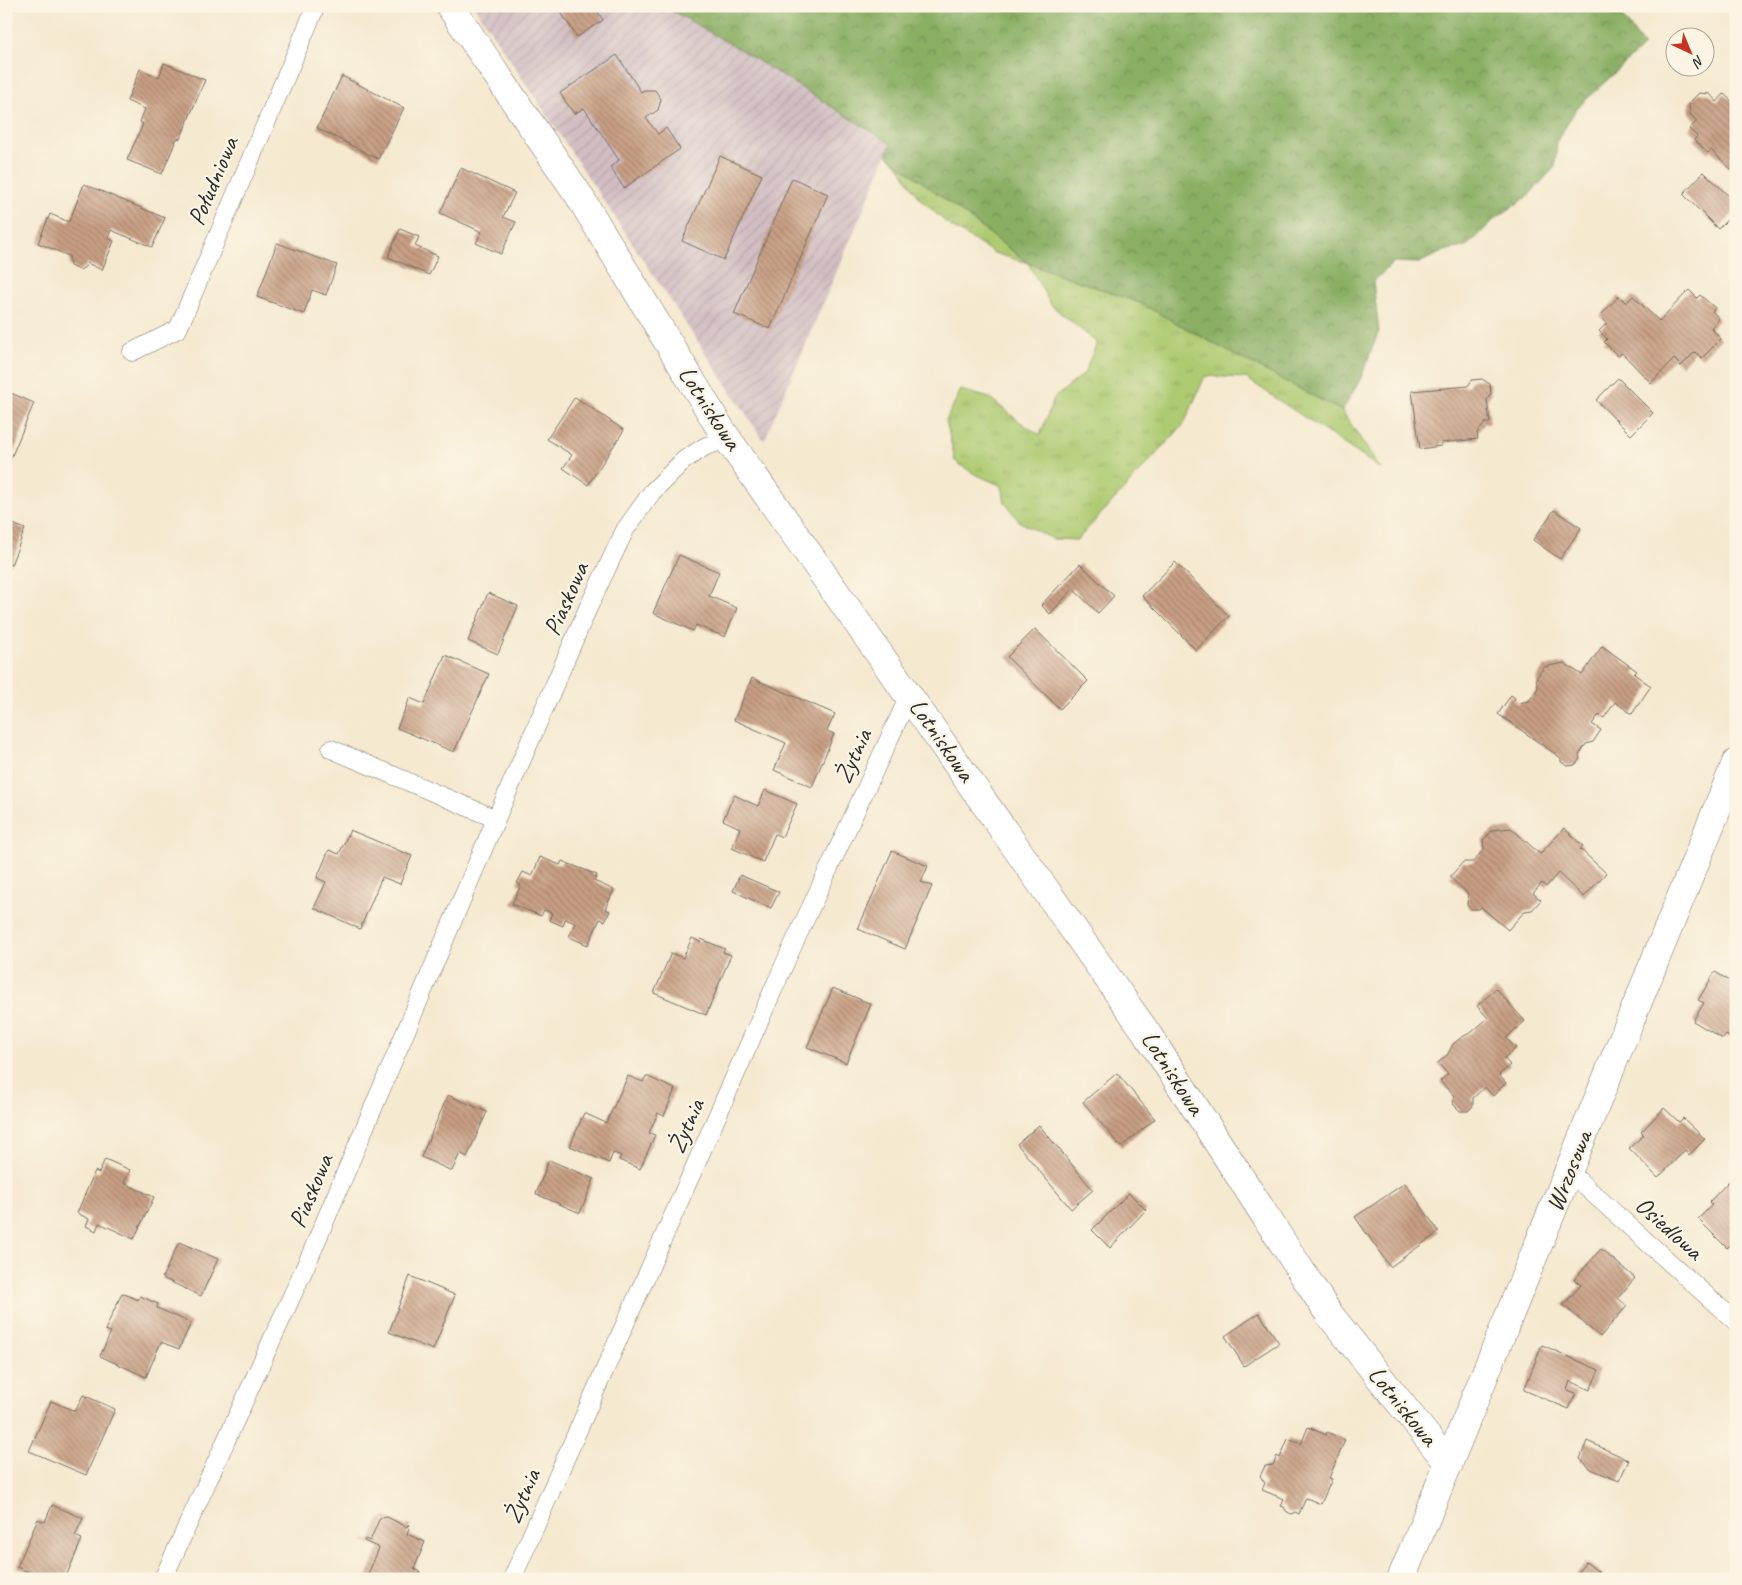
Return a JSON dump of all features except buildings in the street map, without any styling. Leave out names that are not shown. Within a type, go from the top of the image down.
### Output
[{"type":"street","name":"Lotniskowa","points":[[450,6],[578,194],[728,439],[910,694],[1148,1035],[1329,1314],[1449,1464]]},
{"type":"street","name":"Wrzosowa","points":[[1401,1579],[1736,763]]},
{"type":"lane","name":"Południowa","points":[[132,352],[178,329],[316,6]]},
{"type":"lane","name":"Piaskowa","points":[[163,1579],[311,1254],[496,819],[588,608],[625,530],[652,492],[684,460],[706,446],[728,439]]},
{"type":"lane","name":"Żytnia","points":[[512,1579],[789,954],[910,694]]},
{"type":"lane","points":[[331,749],[496,819]]},
{"type":"lane","name":"Osiedlowa","points":[[1568,1172],[1736,1322]]},
{"type":"shaded area","points":[[474,6],[664,6],[741,50],[891,145],[764,441]]},
{"type":"green space","points":[[664,6],[1630,6],[1622,16],[1644,46],[1576,109],[1557,141],[1555,167],[1528,196],[1495,219],[1467,246],[1444,251],[1419,263],[1394,262],[1373,282],[1379,331],[1361,378],[1342,411],[1140,303],[1028,263],[887,155],[891,144],[741,50]]},
{"type":"green space","points":[[887,155],[1028,263],[994,253],[949,225],[918,197],[900,167]]},
{"type":"green space","points":[[1028,263],[1140,303],[1342,411],[1381,469],[1246,378],[1205,376],[1184,424],[1077,540],[1053,539],[1020,522],[1005,503],[1002,486],[973,473],[955,461],[946,420],[961,390],[990,398],[1040,435],[1054,398],[1084,374],[1097,343],[1051,305]]}]
